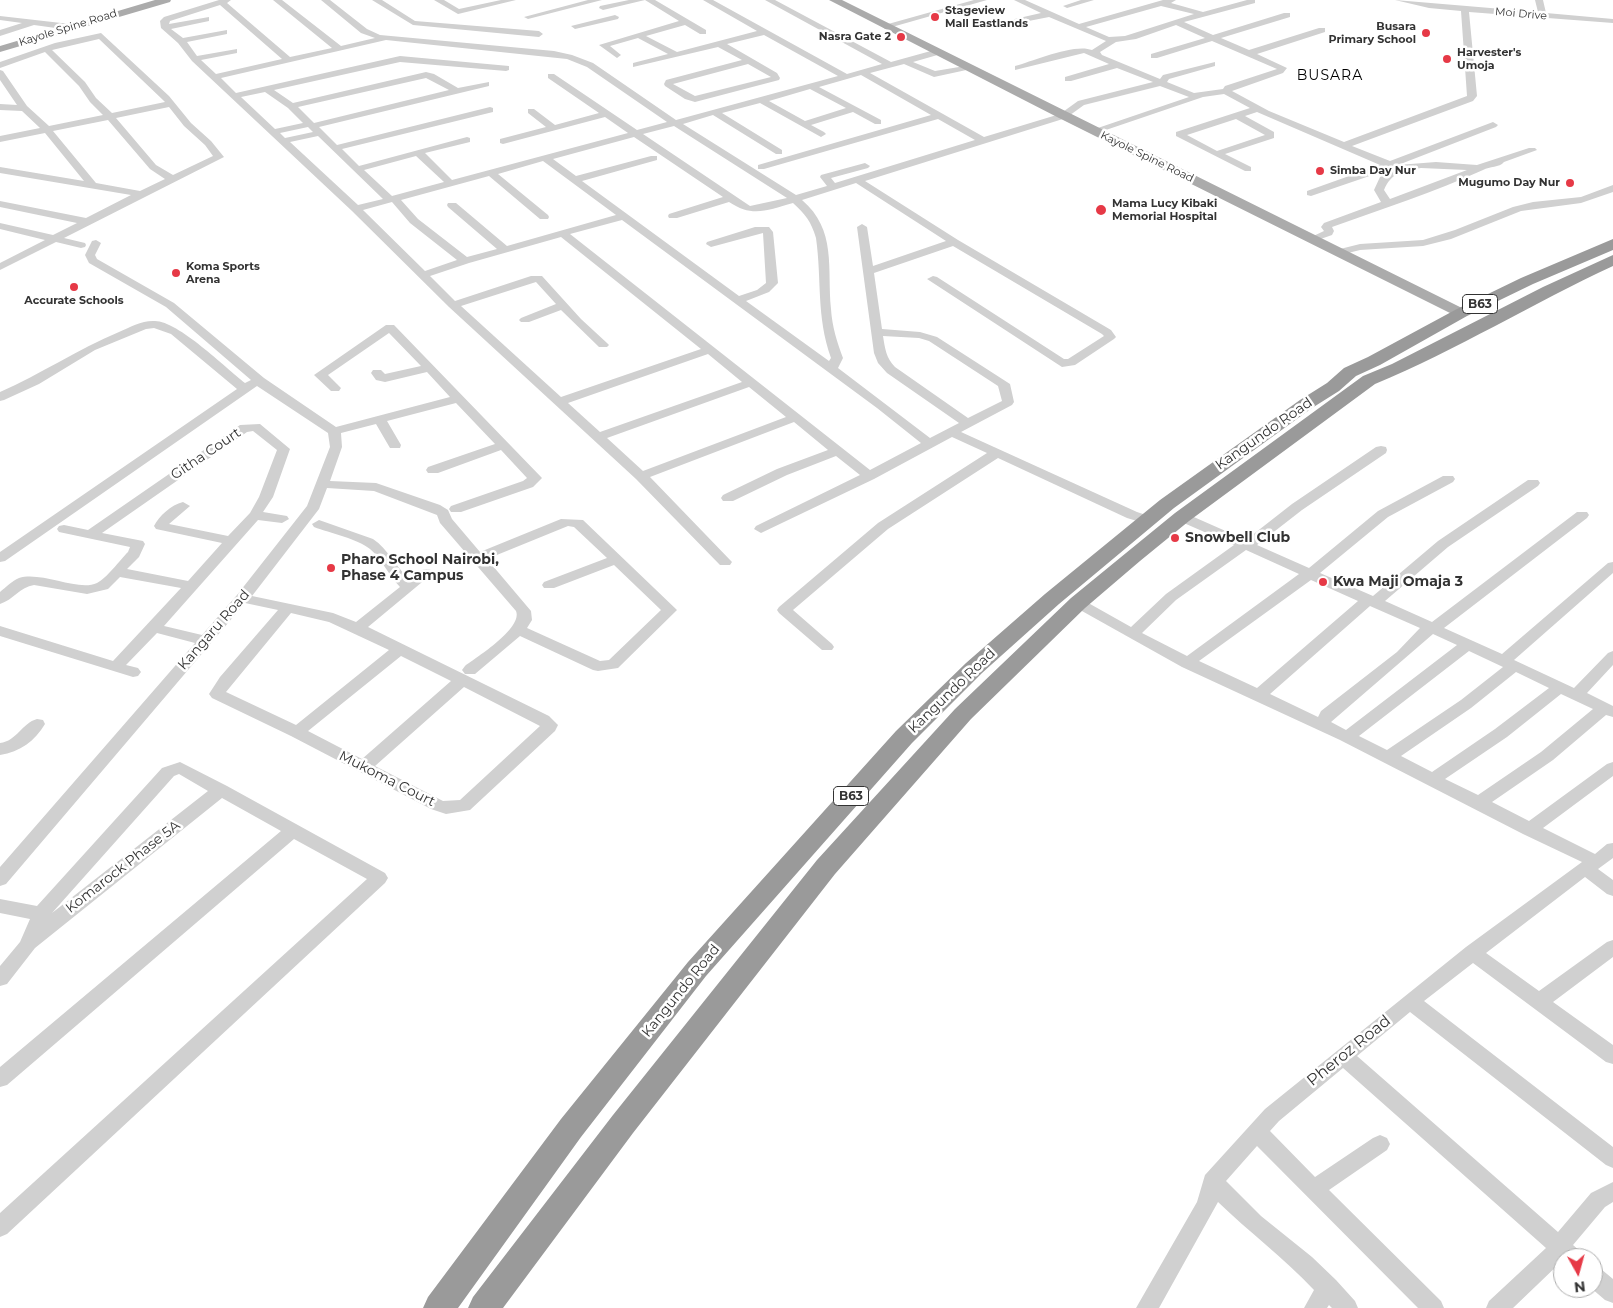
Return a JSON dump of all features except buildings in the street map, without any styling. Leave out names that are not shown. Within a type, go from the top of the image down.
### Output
[{"type":"highway","name":"Kangundo Road","points":[[439,1308],[571,1128],[697,969],[904,737],[974,668],[1147,520],[1187,489],[1332,387],[1350,372],[1374,361],[1461,313],[1557,267],[1613,244]]},
{"type":"highway","name":"Kangundo Road","points":[[484,1308],[623,1124],[826,867],[963,714],[1078,603],[1182,517],[1369,380],[1398,368],[1540,294],[1613,260]]},
{"type":"main road","name":"Kayole Spine Road","points":[[0,49],[166,0]]},
{"type":"main road","name":"Kayole Spine Road","points":[[834,0],[1063,116],[1461,313]]},
{"type":"street","points":[[277,0],[339,49]]},
{"type":"street","points":[[325,0],[364,31],[385,38],[569,57],[590,65],[675,123],[794,199],[808,210],[815,219],[818,229],[824,269],[828,326],[837,358],[831,369]]},
{"type":"street","points":[[376,0],[413,23],[539,34]]},
{"type":"street","points":[[438,0],[458,12],[512,0]]},
{"type":"street","points":[[603,8],[641,0]]},
{"type":"street","points":[[649,0],[703,32]]},
{"type":"street","points":[[706,0],[846,77]]},
{"type":"street","points":[[769,0],[890,65]]},
{"type":"street","points":[[884,26],[979,0]]},
{"type":"street","points":[[1018,0],[1114,40]]},
{"type":"street","points":[[1067,6],[1090,0]]},
{"type":"street","name":"Moi Drive","points":[[1399,0],[1465,10],[1613,21]]},
{"type":"street","points":[[1539,0],[1543,16]]},
{"type":"street","points":[[289,61],[224,1],[167,19],[164,22],[165,28],[181,41],[195,59],[356,210],[453,305],[641,476],[725,562]]},
{"type":"street","points":[[528,17],[595,1],[619,19],[575,26]]},
{"type":"street","points":[[1079,26],[1165,1],[1203,16]]},
{"type":"street","points":[[1096,54],[1095,51],[1098,48],[1114,40],[1128,39],[1176,22],[1252,1]]},
{"type":"street","points":[[1345,145],[1470,100],[1472,96],[1465,10]]},
{"type":"street","points":[[996,26],[1049,14]]},
{"type":"street","points":[[1154,56],[1287,15]]},
{"type":"street","points":[[0,18],[70,27]]},
{"type":"street","points":[[165,28],[206,19]]},
{"type":"street","points":[[0,33],[38,22]]},
{"type":"street","points":[[617,55],[603,45],[687,22]]},
{"type":"street","points":[[1094,131],[1201,96],[1227,91],[1228,88],[1280,71],[1282,68],[1176,22]]},
{"type":"street","points":[[1250,53],[1322,30]]},
{"type":"street","points":[[181,41],[224,32]]},
{"type":"street","points":[[636,65],[765,32]]},
{"type":"street","points":[[639,35],[676,55]]},
{"type":"street","points":[[0,65],[58,45],[102,36],[171,104],[219,157],[141,194],[0,267]]},
{"type":"street","points":[[214,77],[385,38]]},
{"type":"street","points":[[14,44],[43,51],[82,84],[93,100],[153,167],[174,180]]},
{"type":"street","points":[[720,44],[749,61],[776,78],[703,98],[692,98],[668,84],[669,82],[749,61]]},
{"type":"street","points":[[1018,68],[1086,50],[1189,96],[1201,96]]},
{"type":"street","points":[[195,59],[234,51]]},
{"type":"street","points":[[356,210],[938,52]]},
{"type":"street","points":[[234,96],[400,58],[506,68]]},
{"type":"street","points":[[904,61],[934,74],[968,67]]},
{"type":"street","points":[[551,76],[742,206],[754,209],[794,199],[1063,116],[1081,103],[1161,83],[1166,77],[1212,64]]},
{"type":"street","points":[[1068,79],[1118,65]]},
{"type":"street","points":[[862,72],[984,141]]},
{"type":"street","points":[[0,73],[24,108],[47,129],[92,186]]},
{"type":"street","points":[[696,75],[723,92]]},
{"type":"street","points":[[291,106],[426,76],[431,76],[457,91]]},
{"type":"street","points":[[273,132],[314,128],[486,84]]},
{"type":"street","points":[[811,86],[878,122]]},
{"type":"street","points":[[266,88],[291,106],[393,199],[414,221],[465,261]]},
{"type":"street","points":[[1227,91],[1257,109],[1399,169]]},
{"type":"street","points":[[761,100],[820,134]]},
{"type":"street","points":[[0,139],[171,104]]},
{"type":"street","points":[[0,107],[24,108]]},
{"type":"street","points":[[804,124],[853,109]]},
{"type":"street","points":[[1248,169],[1179,134],[1257,109]]},
{"type":"street","points":[[335,148],[490,110]]},
{"type":"street","points":[[531,111],[553,128]]},
{"type":"street","points":[[714,112],[779,152]]},
{"type":"street","points":[[503,141],[606,114]]},
{"type":"street","points":[[761,167],[937,116]]},
{"type":"street","points":[[1216,154],[1271,136],[1271,134],[1238,116]]},
{"type":"street","points":[[1312,193],[1493,125]]},
{"type":"street","points":[[283,142],[314,128]]},
{"type":"street","points":[[358,169],[467,140]]},
{"type":"street","points":[[1312,239],[1328,233],[1328,225],[1532,150]]},
{"type":"street","points":[[418,152],[451,184]]},
{"type":"street","points":[[545,158],[881,405],[929,444]]},
{"type":"street","points":[[574,180],[654,158]]},
{"type":"street","points":[[1387,203],[1379,190],[1380,182],[1389,173],[1399,169],[1409,166],[1437,164],[1479,168]]},
{"type":"street","points":[[833,187],[825,177],[865,166]]},
{"type":"street","points":[[0,170],[141,194]]},
{"type":"street","points":[[491,173],[544,217]]},
{"type":"street","points":[[857,180],[954,242],[1102,328],[1108,332],[1110,337],[1071,362],[1062,363],[933,279]]},
{"type":"street","points":[[1340,252],[1359,248],[1424,243],[1450,236],[1518,209],[1546,203],[1581,200],[1613,188]]},
{"type":"street","points":[[673,216],[731,198]]},
{"type":"street","points":[[0,204],[88,222]]},
{"type":"street","points":[[452,205],[505,250]]},
{"type":"street","points":[[424,275],[465,261],[624,216]]},
{"type":"street","points":[[0,226],[81,245]]},
{"type":"street","points":[[862,226],[880,353],[884,363],[891,370],[967,423]]},
{"type":"street","points":[[711,244],[755,230],[764,229],[768,232],[772,283],[770,288],[737,300]]},
{"type":"street","points":[[562,233],[869,476]]},
{"type":"street","points":[[868,271],[954,242]]},
{"type":"street","points":[[96,243],[90,255],[93,261],[170,305],[260,381],[334,432],[379,418],[457,399]]},
{"type":"street","points":[[453,305],[531,278],[538,278],[603,345]]},
{"type":"street","points":[[525,320],[563,305]]},
{"type":"street","points":[[0,398],[35,382],[91,348],[143,326],[155,324],[175,332],[245,389]]},
{"type":"street","points":[[335,388],[320,375],[390,326],[457,399],[535,478],[528,484],[456,509]]},
{"type":"street","points":[[761,529],[869,476],[1008,402],[1004,384],[933,338],[910,334],[877,332]]},
{"type":"street","points":[[559,402],[708,350]]},
{"type":"street","points":[[377,373],[380,377],[385,378],[429,368]]},
{"type":"street","points":[[0,558],[245,389],[260,381]]},
{"type":"street","points":[[598,437],[750,383]]},
{"type":"street","points":[[379,418],[395,445]]},
{"type":"street","points":[[641,476],[794,418]]},
{"type":"street","name":"Githa Court","points":[[90,535],[244,428],[256,426],[284,449],[266,496],[255,515],[154,628],[116,666]]},
{"type":"street","name":"Kangaru Road","points":[[0,879],[242,598],[314,506],[336,447],[334,432]]},
{"type":"street","points":[[950,432],[1147,520]]},
{"type":"street","points":[[433,470],[503,445]]},
{"type":"street","points":[[1133,633],[1142,622],[1183,588],[1245,546],[1296,507],[1381,450]]},
{"type":"street","points":[[728,498],[782,472],[838,451]]},
{"type":"street","points":[[827,647],[784,610],[883,526],[997,453]]},
{"type":"street","points":[[1187,663],[1311,573],[1383,514],[1448,479]]},
{"type":"street","points":[[1258,696],[1370,602],[1443,544],[1533,483]]},
{"type":"street","points":[[321,484],[376,487],[435,508],[442,513],[445,520],[479,557],[526,614],[525,622],[519,630],[363,767]]},
{"type":"street","points":[[183,506],[164,520],[162,526],[231,541]]},
{"type":"street","points":[[255,515],[282,519]]},
{"type":"street","points":[[1321,725],[1327,715],[1402,655],[1430,629],[1582,515]]},
{"type":"street","points":[[1182,517],[1245,546],[1311,573],[1370,602],[1468,644],[1609,710],[1481,802]]},
{"type":"street","points":[[479,557],[566,522],[578,523],[670,610],[614,664],[598,666],[519,630]]},
{"type":"street","points":[[320,524],[368,542],[376,547],[396,575],[409,587]]},
{"type":"street","points":[[0,599],[22,582],[34,581],[87,590],[103,586],[134,554],[138,544],[64,529]]},
{"type":"street","points":[[549,585],[616,559]]},
{"type":"street","points":[[1388,757],[1466,704],[1613,566]]},
{"type":"street","points":[[118,572],[192,586]]},
{"type":"street","points":[[358,628],[426,573]]},
{"type":"street","points":[[242,598],[332,618],[358,628],[400,649],[466,675]]},
{"type":"street","points":[[1078,603],[1105,620],[1187,663],[1481,802],[1591,865],[1613,889]]},
{"type":"street","name":"Mukoma Court","points":[[287,609],[225,681],[217,694],[297,732],[437,805],[454,809],[464,806],[475,797],[550,725],[466,675]]},
{"type":"street","points":[[154,628],[205,640]]},
{"type":"street","points":[[0,631],[133,672]]},
{"type":"street","points":[[1347,737],[1468,644]]},
{"type":"street","points":[[297,732],[400,649]]},
{"type":"street","points":[[1576,695],[1613,656]]},
{"type":"street","points":[[1433,779],[1501,733],[1560,687]]},
{"type":"street","points":[[0,749],[10,748],[38,724]]},
{"type":"street","points":[[0,979],[47,919],[170,771],[180,768],[292,831],[378,876],[379,879],[0,1227]]},
{"type":"street","points":[[1529,830],[1613,768]]},
{"type":"street","name":"Komarock Phase 5A","points":[[47,919],[221,790]]},
{"type":"street","points":[[0,1079],[292,831]]},
{"type":"street","name":"Pheroz Road","points":[[1147,1308],[1208,1204],[1212,1182],[1272,1115],[1472,952],[1613,849]]},
{"type":"street","points":[[0,906],[47,919]]},
{"type":"street","points":[[1539,1002],[1613,947]]},
{"type":"street","points":[[1472,952],[1613,1056]]},
{"type":"street","points":[[1410,1001],[1613,1160]]},
{"type":"street","points":[[1343,1056],[1560,1248]]},
{"type":"street","points":[[1257,1132],[1433,1308]]},
{"type":"street","points":[[1314,1189],[1380,1144]]},
{"type":"street","points":[[1212,1182],[1254,1223],[1328,1287],[1347,1308]]},
{"type":"street","points":[[1565,1248],[1564,1240],[1598,1200],[1613,1191]]},
{"type":"street","points":[[1497,1308],[1553,1263]]},
{"type":"street","points":[[1603,1284],[1613,1293]]},
{"type":"street","points":[[1315,1308],[1328,1287]]},
{"type":"place","name":"Stageview Mall Eastlands","points":[[935,17]]},
{"type":"place","name":"Busara Primary School","points":[[1426,33]]},
{"type":"place","name":"Nasra Gate 2","points":[[901,37]]},
{"type":"place","name":"Harvester's Umoja","points":[[1447,59]]},
{"type":"place","name":"Simba Day Nur","points":[[1320,171]]},
{"type":"place","name":"Mugumo Day Nur","points":[[1570,183]]},
{"type":"place","name":"Mama Lucy Kibaki Memorial Hospital","points":[[1101,210]]},
{"type":"place","name":"Koma Sports Arena","points":[[176,273]]},
{"type":"place","name":"Accurate Schools","points":[[74,287]]},
{"type":"place","name":"Snowbell Club","points":[[1175,538]]},
{"type":"place","name":"Pharo School Nairobi, Phase 4 Campus","points":[[331,568]]},
{"type":"place","name":"Kwa Maji Omaja 3","points":[[1323,582]]},
{"type":"district","name":"BUSARA","points":[[1330,76]]}]
